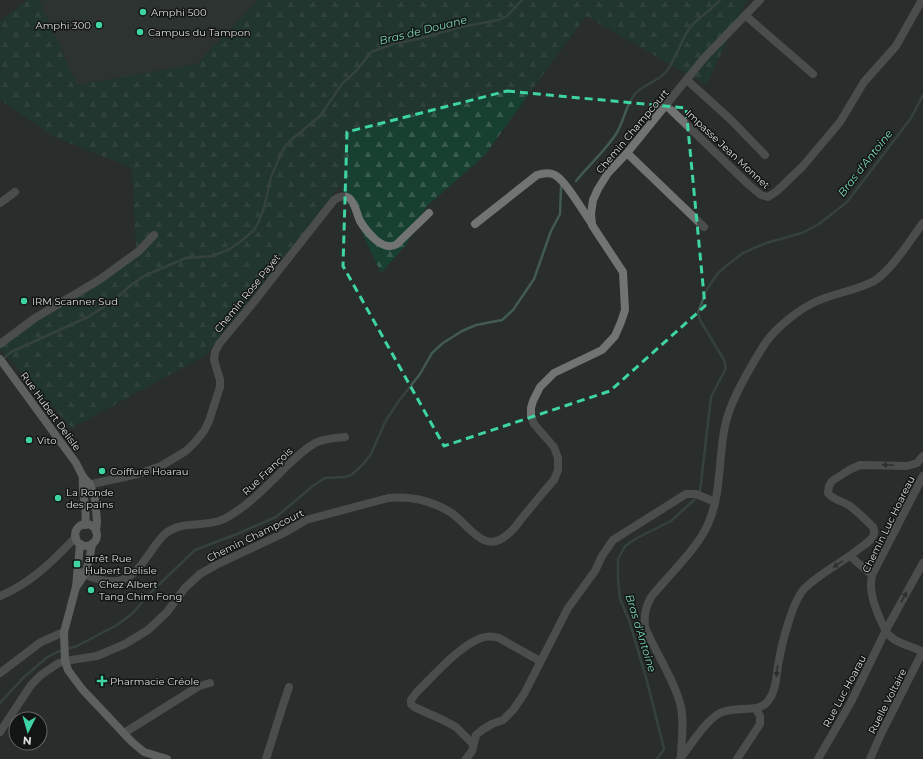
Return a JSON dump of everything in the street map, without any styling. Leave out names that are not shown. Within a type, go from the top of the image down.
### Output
[{"type":"main road","name":"Rue Hubert Delisle","points":[[0,359],[76,463],[86,485],[95,499],[97,538],[92,544],[90,559],[85,575],[76,587]]},
{"type":"main road","points":[[85,525],[87,511],[86,485]]},
{"type":"main road","points":[[92,544],[89,546],[78,541],[76,530],[85,525],[91,526],[96,531]]},
{"type":"main road","name":"Rue Hubert Delisle","points":[[78,541],[76,587],[64,635],[65,658],[68,670],[79,686],[144,752],[168,759]]},
{"type":"street","name":"Chemin Champcourt","points":[[65,658],[97,656],[125,644],[148,630],[167,612],[184,588],[200,574],[284,533],[306,520],[388,498],[401,496],[433,504],[451,512],[474,535],[483,540],[493,542],[508,535],[554,480],[558,470],[558,458],[554,447],[534,424],[531,416],[531,408],[540,387],[554,373],[602,350],[615,336],[625,310],[623,272],[592,225],[591,214],[593,200],[608,173],[627,153],[704,58],[760,0]]},
{"type":"street","name":"Impasse Jean Monnet","points":[[666,105],[749,185],[761,195],[768,197],[777,191],[803,166],[840,122],[864,82],[896,46],[922,0]]},
{"type":"street","points":[[745,15],[813,74]]},
{"type":"street","points":[[687,80],[730,119],[765,155]]},
{"type":"street","points":[[627,153],[704,227]]},
{"type":"street","points":[[475,224],[537,175],[542,173],[554,175],[559,178],[592,225]]},
{"type":"street","points":[[0,203],[15,192]]},
{"type":"street","name":"Chemin Rose Payet","points":[[86,485],[138,474],[161,466],[186,451],[196,441],[204,431],[209,421],[220,387],[220,380],[214,360],[218,344],[253,304],[334,200],[342,196],[349,198],[361,222],[368,231],[382,244],[388,247],[392,247],[397,244],[428,213]]},
{"type":"street","points":[[681,758],[682,718],[680,704],[676,690],[649,637],[645,627],[644,618],[646,607],[651,597],[696,544],[708,524],[715,502],[725,425],[737,392],[767,341],[786,321],[814,302],[876,280],[922,228]]},
{"type":"street","points":[[0,344],[35,318],[99,280],[139,251],[154,235]]},
{"type":"street","name":"Rue François","points":[[85,575],[108,582],[126,579],[134,574],[151,550],[167,533],[181,526],[204,525],[224,519],[254,498],[301,452],[317,442],[345,437]]},
{"type":"street","points":[[681,758],[713,718],[730,709],[756,709],[767,703],[774,691],[784,636],[795,605],[804,587],[871,540],[874,531],[873,527],[849,505],[830,496],[828,493],[828,489],[832,481],[860,465],[907,466],[917,463],[923,456]]},
{"type":"street","name":"Chemin Luc Hoareau","points":[[923,476],[872,575],[871,589],[872,596],[890,637],[923,652]]},
{"type":"street","points":[[466,759],[472,751],[476,735],[492,724],[503,720],[513,710],[524,694],[568,608],[595,571],[613,540],[686,494],[696,494],[715,502]]},
{"type":"street","points":[[0,596],[20,586],[78,541]]},
{"type":"street","points":[[850,556],[872,575]]},
{"type":"street","name":"Rue Luc Hoarau","points":[[818,759],[851,702],[886,630],[923,563]]},
{"type":"street","points":[[0,673],[41,642],[64,635]]},
{"type":"street","points":[[473,744],[456,727],[414,707],[411,704],[411,700],[456,654],[481,638],[493,636],[499,638],[540,661]]},
{"type":"street","name":"Ruelle Voltaire","points":[[870,759],[881,734],[923,652]]},
{"type":"street","points":[[0,732],[31,685],[41,675],[65,658]]},
{"type":"street","points":[[124,733],[199,686],[210,683]]},
{"type":"street","points":[[266,759],[282,705],[290,687]]},
{"type":"street","points":[[737,759],[760,724],[760,716],[756,709]]},
{"type":"highlighted area","points":[[507,91],[686,108],[705,306],[610,391],[444,446],[343,266],[347,132]]},
{"type":"shaded area","name":"Campus du Tampon","points":[[39,0],[258,0],[197,64],[77,85]]},
{"type":"green space","points":[[27,0],[39,0],[77,85],[197,64],[258,0],[747,0],[706,85],[586,16],[484,156],[426,207],[406,245],[381,273],[340,186],[206,355],[72,428],[0,349],[0,344],[136,249],[132,168],[54,137],[0,100],[0,21]]},
{"type":"waterway","name":"Bras de Douane","points":[[2,360],[11,352],[88,317],[114,300],[131,285],[146,275],[186,258],[212,256],[228,250],[240,242],[254,230],[259,221],[264,208],[271,177],[284,148],[291,140],[320,116],[342,84],[357,70],[371,52],[393,44],[418,39],[461,27],[499,20],[507,16],[522,0]]},
{"type":"waterway","points":[[576,181],[616,134],[634,95],[666,72],[673,62],[689,29],[720,0]]},
{"type":"waterway","name":"Bras d'Antoine","points":[[700,491],[711,397],[726,368],[724,360],[700,320],[698,313],[706,291],[717,274],[743,253],[766,243],[802,233],[819,224],[847,202],[911,118],[923,95]]},
{"type":"waterway","points":[[0,703],[23,678],[46,658],[57,652],[77,646],[117,625],[133,613],[148,595],[195,550],[276,517],[314,485],[325,478],[345,477],[356,471],[371,454],[385,422],[398,402],[420,374],[432,353],[443,343],[462,331],[476,325],[502,320],[513,310],[534,279],[551,231],[560,214],[561,187]]},
{"type":"waterway","name":"Bras d'Antoine","points":[[657,759],[664,749],[647,681],[629,620],[620,599],[618,559],[625,546],[637,538],[671,521],[695,499]]},
{"type":"place","name":"Amphi 500","points":[[143,12]]},
{"type":"place","name":"Amphi 300","points":[[99,25]]},
{"type":"place","name":"Campus du Tampon","points":[[140,32]]},
{"type":"place","name":"IRM Scanner Sud","points":[[24,301]]},
{"type":"place","name":"Vito","points":[[29,440]]},
{"type":"place","name":"Coiffure Hoarau","points":[[102,471]]},
{"type":"place","name":"La Ronde des pains","points":[[58,498]]},
{"type":"place","name":"arrêt Rue Hubert Delisle","points":[[77,564]]},
{"type":"place","name":"Chez Albert Tang Chim Fong","points":[[91,590]]},
{"type":"place","name":"Pharmacie Créole","points":[[102,681]]}]
